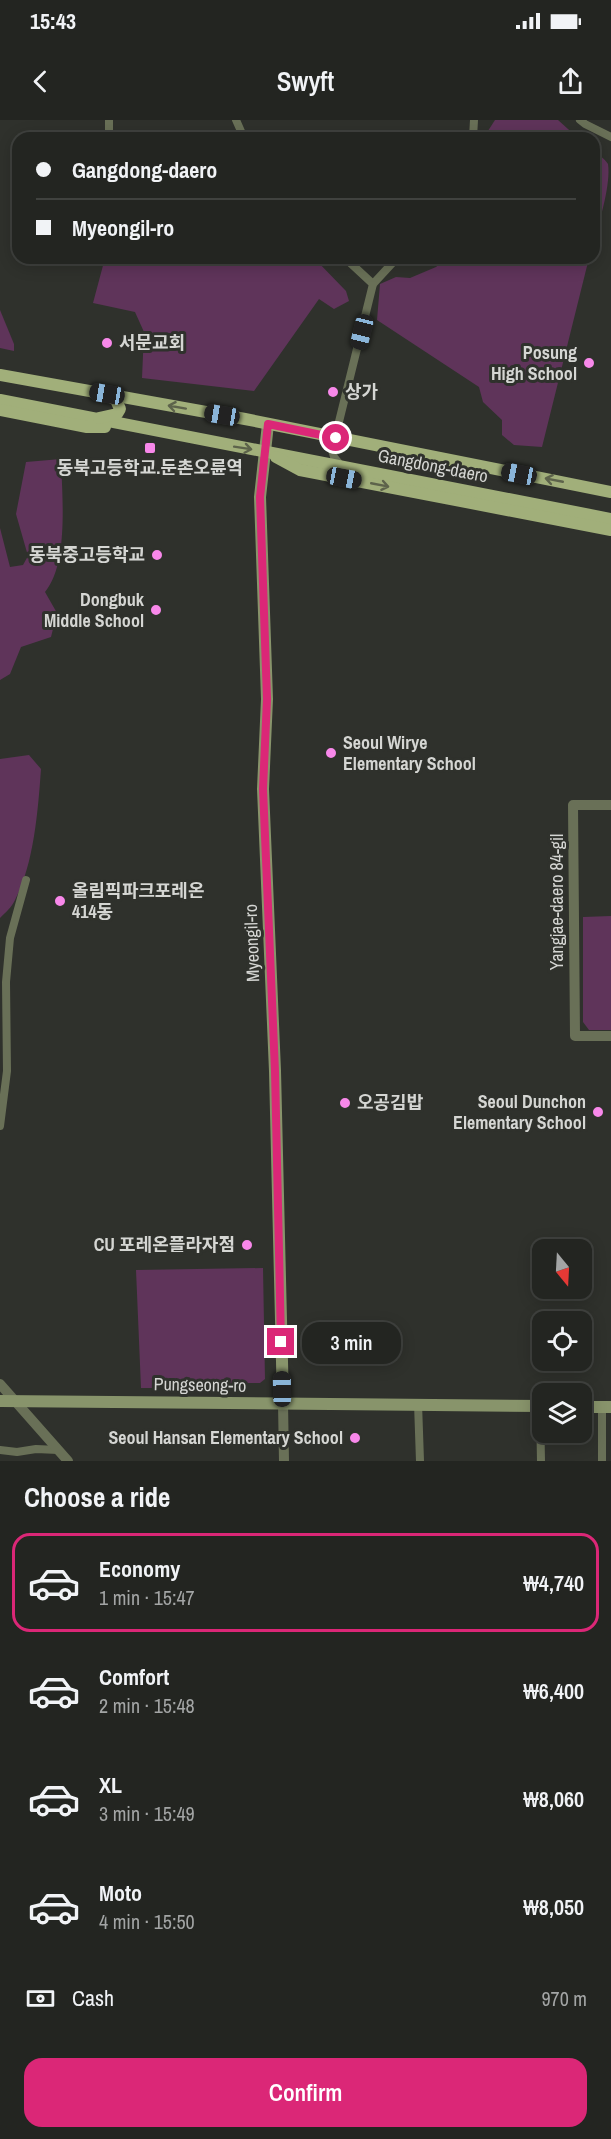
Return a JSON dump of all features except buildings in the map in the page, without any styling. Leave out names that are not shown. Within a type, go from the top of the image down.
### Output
[{"type":"main road","name":"Gangdong-daero","points":[[0,375],[268,424],[611,492]]},
{"type":"main road","points":[[92,419],[117,414],[120,409],[119,404],[107,394]]},
{"type":"main road","name":"Gangdong-daero","points":[[0,400],[611,519]]},
{"type":"main road","points":[[0,410],[87,427],[137,427]]},
{"type":"main road","name":"Myeongil-ro","points":[[268,424],[260,497],[267,699],[263,789],[275,1071],[283,1403]]},
{"type":"main road","points":[[264,451],[300,470],[611,530]]},
{"type":"main road","name":"Pungseong-ro","points":[[0,1401],[532,1406]]},
{"type":"street","points":[[580,120],[611,137]]},
{"type":"street","points":[[351,264],[373,284]]},
{"type":"street","points":[[342,467],[332,450],[373,284],[392,264]]},
{"type":"street","name":"Yangjae-daero 84-gil","points":[[611,805],[573,805],[575,1036],[611,1036]]},
{"type":"street","points":[[0,1126],[10,938],[26,880]]},
{"type":"street","points":[[0,1384],[68,1461]]},
{"type":"street","name":"Myeongil-ro","points":[[283,1403],[284,1461]]},
{"type":"street","points":[[418,1403],[420,1461]]},
{"type":"street","points":[[602,1461],[606,1407]]},
{"type":"street","points":[[541,1443],[541,1461]]},
{"type":"street","points":[[0,1450],[7,1452],[36,1449],[58,1450]]},
{"type":"shaded area","points":[[495,120],[558,120],[571,132],[487,132]]},
{"type":"shaded area","points":[[600,156],[607,162],[609,172],[600,217]]},
{"type":"shaded area","points":[[103,264],[320,264],[346,291],[349,301],[334,309],[319,299],[254,391],[142,378],[144,332],[135,312],[93,303]]},
{"type":"shaded area","points":[[439,264],[588,264],[542,447],[514,445],[502,435],[502,420],[483,402],[479,387],[377,320],[380,284],[396,277],[410,278]]},
{"type":"shaded area","points":[[0,310],[14,344],[14,351],[0,348]]},
{"type":"shaded area","points":[[61,459],[63,509],[61,547],[53,580],[45,592],[57,613],[51,637],[21,647],[10,674],[0,680],[0,528],[10,567],[23,565],[28,556],[16,514],[26,462]]},
{"type":"shaded area","points":[[29,755],[41,769],[31,854],[27,870],[12,905],[0,918],[0,759]]},
{"type":"shaded area","points":[[611,916],[611,1030],[589,1030],[583,1022],[583,917]]},
{"type":"shaded area","points":[[263,1268],[265,1379],[260,1383],[192,1383],[176,1388],[141,1388],[136,1270]]},
{"type":"place","name":"서문교회","points":[[107,343]]},
{"type":"place","name":"Posung High School","points":[[589,363]]},
{"type":"place","name":"상가","points":[[333,392]]},
{"type":"place","name":"동북고등학교.둔촌오륜역","points":[[150,448]]},
{"type":"place","name":"동북중고등학교","points":[[157,555]]},
{"type":"place","name":"Dongbuk Middle School","points":[[156,610]]},
{"type":"place","name":"Seoul Wirye Elementary School","points":[[331,753]]},
{"type":"place","name":"올림픽파크포레온 414동","points":[[60,901]]},
{"type":"place","name":"오공김밥","points":[[345,1103]]},
{"type":"place","name":"Seoul Dunchon Elementary School","points":[[598,1112]]},
{"type":"place","name":"CU 포레온플라자점","points":[[247,1245]]},
{"type":"place","name":"Seoul Hansan Elementary School","points":[[355,1438]]},
{"type":"route","points":[[281,1342],[275,1071],[263,789],[267,699],[260,497],[268,424],[336,438]]}]
